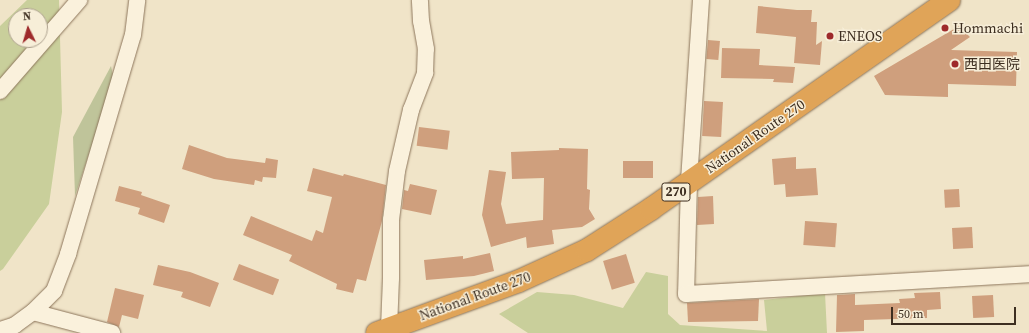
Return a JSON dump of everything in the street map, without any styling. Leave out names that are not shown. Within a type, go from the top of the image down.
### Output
[{"type":"highway","name":"National Route 270","points":[[383,330],[505,287],[587,250],[620,231],[949,0]]},
{"type":"street","points":[[0,91],[79,0]]},
{"type":"street","points":[[0,330],[15,325],[33,312],[54,291],[68,254],[132,35],[137,0]]},
{"type":"street","points":[[383,330],[391,278],[391,220],[397,171],[411,110],[425,73],[426,49],[421,21],[420,0]]},
{"type":"street","points":[[701,0],[689,182],[686,294],[1029,274]]},
{"type":"street","points":[[33,312],[112,333]]},
{"type":"green space","points":[[27,0],[59,0],[62,112],[49,204],[3,269],[0,271],[0,26],[8,18],[8,48],[48,48],[48,8],[19,8]]},
{"type":"green space","points":[[111,66],[114,79],[75,196],[73,137]]},
{"type":"green space","points":[[646,272],[668,276],[668,314],[680,325],[767,331],[764,300],[825,293],[827,333],[528,333],[499,314],[537,292],[574,295],[623,308]]},
{"type":"building","points":[[758,6],[812,10],[811,22],[817,22],[816,45],[822,41],[820,65],[794,63],[796,37],[756,33]]},
{"type":"building","name":"西田医院","points":[[959,26],[970,37],[951,50],[1017,52],[1016,86],[948,84],[948,97],[885,95],[874,76]]},
{"type":"building","points":[[708,40],[720,41],[718,60],[706,59]]},
{"type":"building","points":[[722,48],[760,49],[759,65],[795,67],[793,83],[773,82],[774,79],[721,78]]},
{"type":"building","points":[[704,101],[723,102],[721,137],[702,136]]},
{"type":"building","points":[[419,127],[450,131],[447,150],[417,146]]},
{"type":"building","points":[[189,145],[227,158],[265,163],[266,158],[278,160],[276,178],[263,177],[262,182],[255,180],[254,185],[214,179],[182,169]]},
{"type":"building","points":[[559,148],[588,149],[587,189],[590,190],[589,209],[595,219],[582,227],[552,230],[554,244],[527,248],[526,237],[491,247],[482,215],[489,170],[506,172],[501,204],[506,224],[543,220],[544,178],[512,179],[511,152],[559,150]]},
{"type":"building","points":[[796,157],[796,169],[816,168],[818,195],[786,197],[785,184],[774,185],[772,159]]},
{"type":"building","points":[[623,161],[653,161],[653,178],[623,178]]},
{"type":"building","points":[[313,168],[386,185],[382,221],[366,281],[357,279],[353,293],[336,289],[337,284],[289,261],[292,255],[243,235],[251,216],[312,241],[316,230],[323,233],[332,197],[307,191]]},
{"type":"building","points":[[410,184],[437,190],[431,215],[402,209],[404,190],[408,191]]},
{"type":"building","points":[[119,186],[142,192],[141,195],[170,205],[164,223],[138,214],[140,208],[115,201]]},
{"type":"building","points":[[959,189],[960,207],[945,208],[944,190]]},
{"type":"building","points":[[713,196],[714,224],[697,225],[698,197]]},
{"type":"building","points":[[805,221],[837,223],[835,247],[803,245]]},
{"type":"building","points":[[972,227],[973,248],[953,249],[952,228]]},
{"type":"building","points":[[490,253],[494,271],[474,276],[426,280],[424,260],[463,256],[463,259]]},
{"type":"building","points":[[626,254],[635,283],[612,290],[603,261]]},
{"type":"building","points":[[239,264],[279,279],[273,295],[233,280]]},
{"type":"building","points":[[158,265],[190,272],[219,283],[210,307],[181,297],[183,292],[153,285]]},
{"type":"building","points":[[115,288],[144,295],[138,319],[122,315],[119,327],[107,322]]},
{"type":"building","points":[[940,292],[941,309],[927,310],[927,318],[864,320],[864,331],[836,332],[837,295],[855,294],[855,305],[900,303],[899,299],[915,298],[914,293]]},
{"type":"building","points":[[993,295],[994,317],[973,318],[972,296]]},
{"type":"building","points":[[759,299],[758,321],[688,322],[687,303]]},
{"type":"place","name":"Hommachi","points":[[945,28]]},
{"type":"place","name":"ENEOS","points":[[830,36]]},
{"type":"place","name":"西田医院","points":[[955,64]]}]
